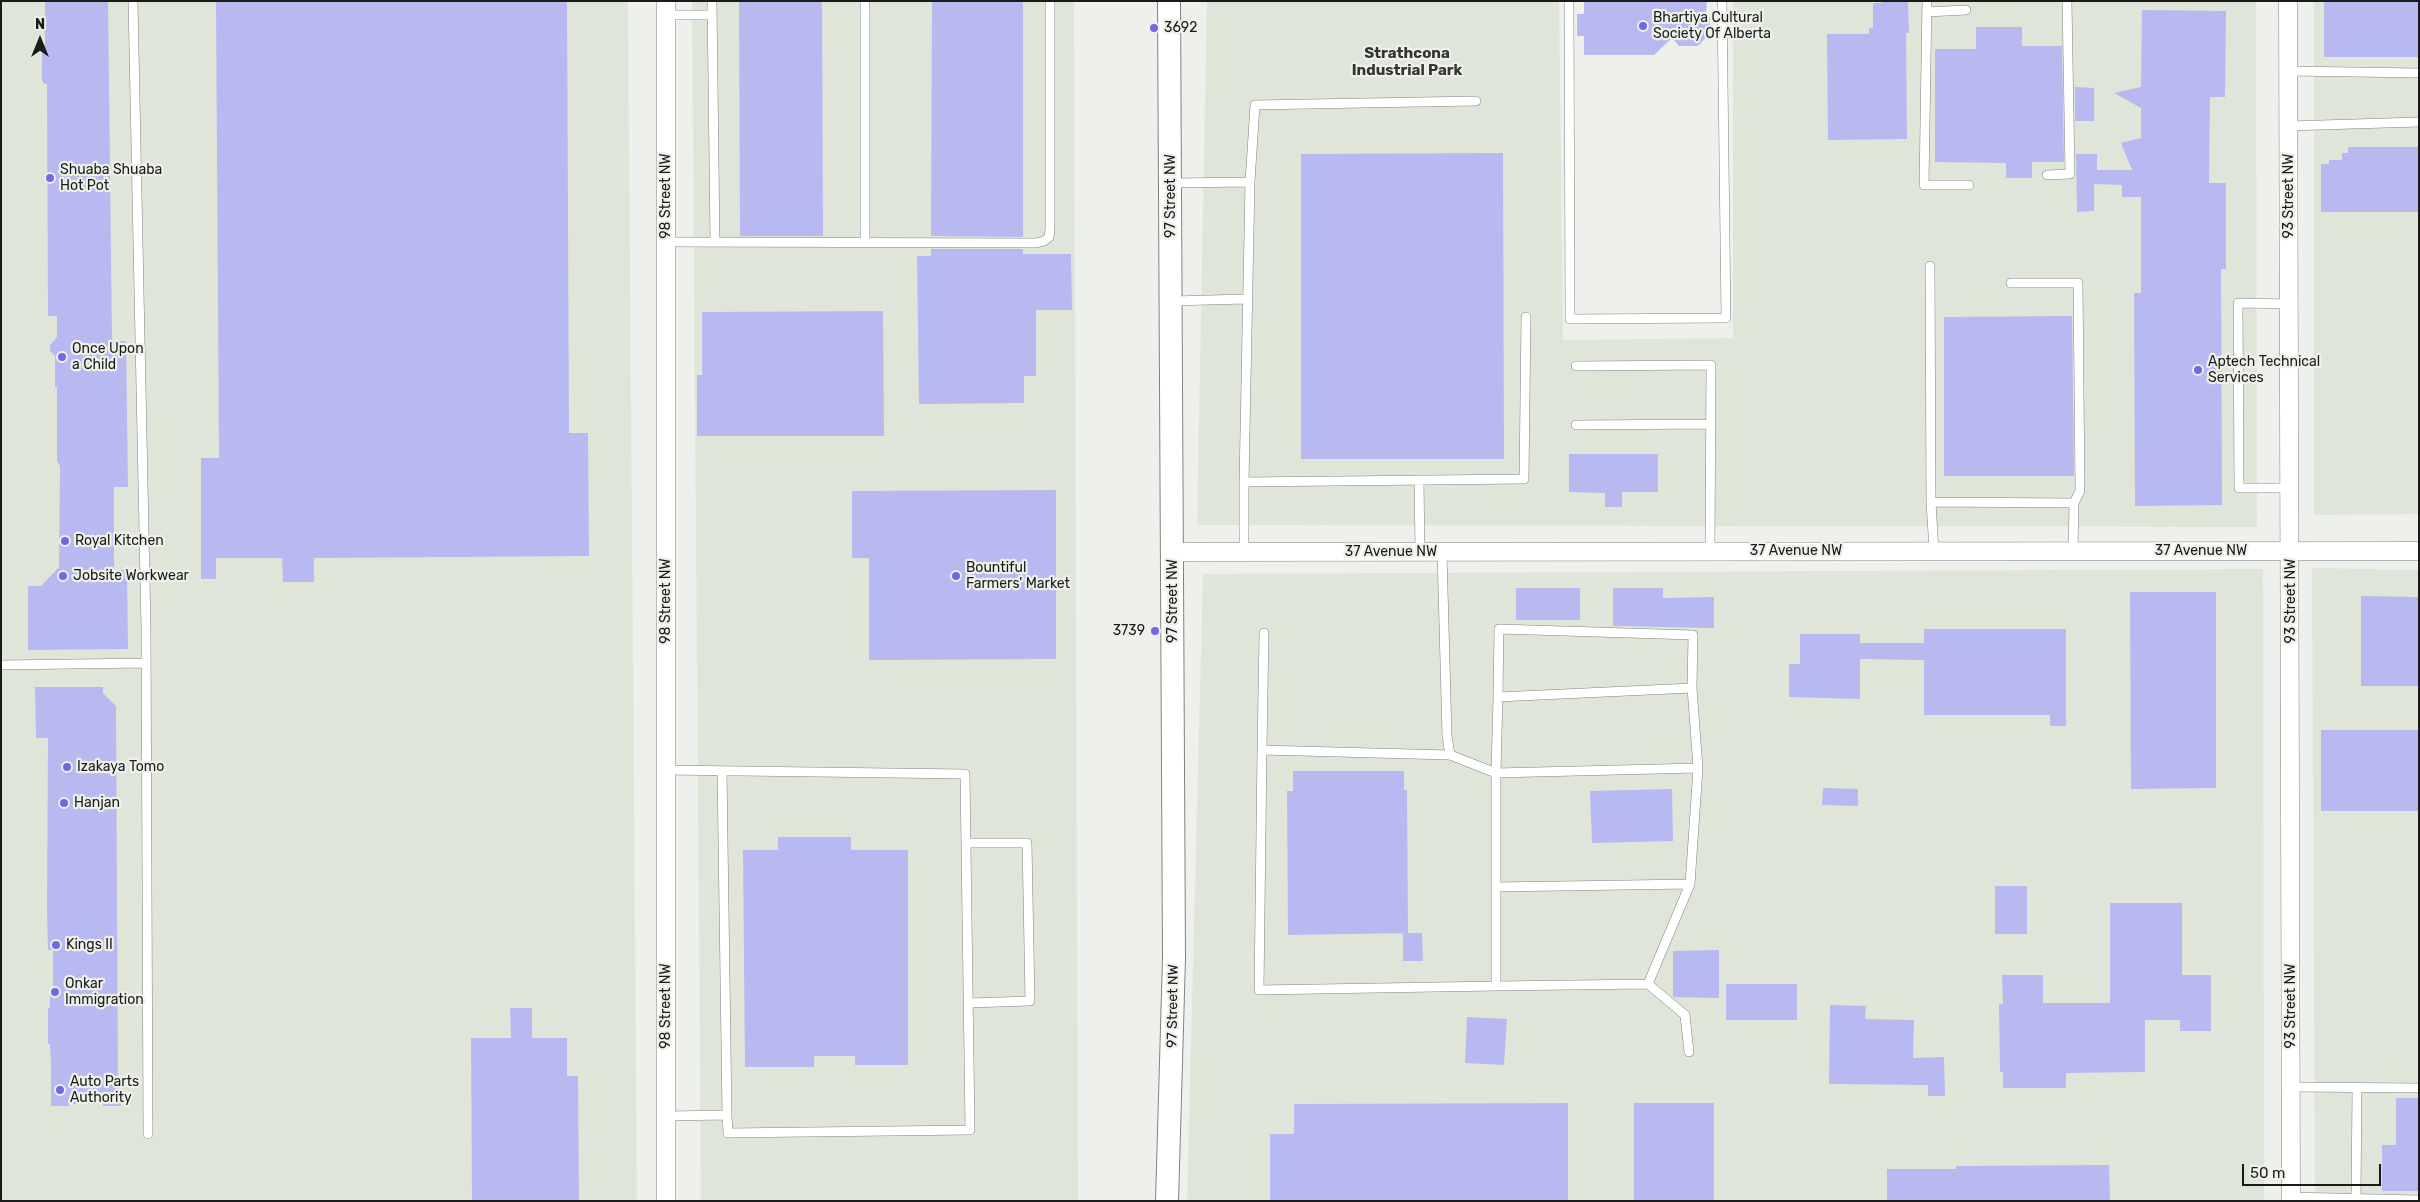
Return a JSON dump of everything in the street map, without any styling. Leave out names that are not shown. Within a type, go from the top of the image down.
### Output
[{"type":"street","name":"97 Street NW","points":[[1167,1201],[1174,958],[1169,1]]},
{"type":"street","name":"93 Street NW","points":[[2288,1],[2291,551],[2291,1199]]},
{"type":"street","name":"98 Street NW","points":[[666,8],[666,1201]]},
{"type":"street","name":"37 Avenue NW","points":[[1173,552],[2419,551]]},
{"type":"lane","points":[[133,1],[146,663],[148,1134]]},
{"type":"lane","points":[[712,1],[715,242]]},
{"type":"lane","points":[[865,1],[865,242]]},
{"type":"lane","points":[[666,242],[1036,243],[1044,241],[1049,237],[1050,1]]},
{"type":"lane","points":[[1569,1],[1570,319],[1590,319],[1726,318],[1722,1]]},
{"type":"lane","points":[[1927,1],[1924,185],[1969,185]]},
{"type":"lane","points":[[2047,176],[2070,174],[2067,1]]},
{"type":"lane","points":[[666,8],[712,15]]},
{"type":"lane","points":[[1926,12],[1966,10]]},
{"type":"lane","points":[[2288,70],[2419,73]]},
{"type":"lane","points":[[1244,552],[1246,299],[1255,105],[1476,101]]},
{"type":"lane","points":[[2288,126],[2419,122]]},
{"type":"lane","points":[[1170,183],[1250,182]]},
{"type":"lane","points":[[1930,266],[1931,502],[1934,551]]},
{"type":"lane","points":[[2012,282],[2078,282],[2080,491],[2074,503],[2073,551]]},
{"type":"lane","points":[[1171,301],[1246,299]]},
{"type":"lane","points":[[2289,304],[2238,303],[2239,488],[2290,488]]},
{"type":"lane","points":[[1244,482],[1524,478],[1526,317]]},
{"type":"lane","points":[[1576,366],[1711,365],[1710,551]]},
{"type":"lane","points":[[1576,425],[1711,424]]},
{"type":"lane","points":[[1419,480],[1420,552]]},
{"type":"lane","points":[[1931,502],[2074,503]]},
{"type":"lane","points":[[1442,552],[1447,736],[1450,755]]},
{"type":"lane","points":[[1496,986],[1496,773],[1499,630],[1693,635],[1692,688],[1698,768],[1690,884],[1648,984]]},
{"type":"lane","points":[[1264,634],[1259,990],[1648,984],[1685,1015],[1689,1052]]},
{"type":"lane","points":[[1,665],[146,663]]},
{"type":"lane","points":[[1498,697],[1692,688]]},
{"type":"lane","points":[[1262,750],[1450,755],[1496,773],[1698,768]]},
{"type":"lane","points":[[666,770],[965,774],[970,1003],[970,1130],[728,1133],[722,771]]},
{"type":"lane","points":[[967,843],[1027,843],[1028,863],[1030,1001],[970,1003]]},
{"type":"lane","points":[[1496,887],[1690,884]]},
{"type":"lane","points":[[2291,1088],[2419,1088]]},
{"type":"lane","points":[[2356,1198],[2357,1088]]},
{"type":"lane","points":[[666,1116],[727,1115]]},
{"type":"lane","points":[[2291,1199],[2356,1198],[2419,1200]]},
{"type":"shaded area","points":[[1,1],[628,1],[637,1201],[1,1201]]},
{"type":"shaded area","points":[[692,1],[1074,1],[1078,1201],[701,1201]]},
{"type":"shaded area","points":[[1207,1],[1559,1],[1563,340],[1733,338],[1733,1],[2256,1],[2257,527],[1197,525]]},
{"type":"shaded area","points":[[2314,1],[2419,1],[2419,514],[2314,515]]},
{"type":"shaded area","points":[[2312,568],[2419,570],[2419,1201],[2315,1201]]},
{"type":"shaded area","points":[[2263,569],[2264,1201],[1187,1201],[1203,574]]},
{"type":"building","points":[[45,1],[108,1],[112,341],[126,341],[128,487],[114,487],[114,570],[127,570],[128,649],[28,650],[28,586],[41,586],[59,567],[60,466],[57,461],[57,387],[55,387],[55,356],[50,351],[50,345],[57,337],[57,316],[48,316],[47,84],[44,84],[42,80],[42,45],[45,45]]},
{"type":"building","points":[[216,1],[567,1],[569,433],[588,433],[589,556],[314,558],[314,582],[283,582],[282,558],[216,558],[216,579],[201,579],[201,458],[219,458]]},
{"type":"building","points":[[739,1],[822,1],[823,236],[740,236]]},
{"type":"building","points":[[932,1],[1023,1],[1023,237],[931,236]]},
{"type":"building","name":"Bhartiya Cultural Society Of Alberta","points":[[1584,1],[1707,1],[1706,14],[1710,17],[1709,34],[1698,46],[1679,46],[1672,38],[1654,55],[1584,55],[1584,36],[1577,36],[1577,14],[1584,14]]},
{"type":"building","points":[[1882,1],[1908,1],[1909,33],[1906,33],[1907,139],[1828,140],[1827,34],[1869,34],[1869,28],[1873,28],[1873,3],[1882,3]]},
{"type":"building","points":[[2324,1],[2419,1],[2419,57],[2324,57]]},
{"type":"building","points":[[2142,10],[2226,11],[2225,97],[2210,97],[2209,183],[2226,183],[2226,269],[2221,269],[2222,505],[2135,506],[2134,293],[2141,293],[2141,197],[2122,197],[2122,185],[2094,184],[2094,211],[2077,212],[2076,154],[2097,154],[2097,170],[2132,170],[2121,143],[2141,138],[2141,108],[2114,93],[2141,87]]},
{"type":"building","points":[[1976,27],[2022,27],[2022,46],[2062,46],[2064,162],[2032,162],[2032,178],[2006,178],[2006,163],[1935,162],[1935,49],[1976,49]]},
{"type":"building","points":[[2075,87],[2094,88],[2094,121],[2075,121]]},
{"type":"building","points":[[2348,147],[2419,147],[2419,212],[2321,212],[2321,164],[2329,164],[2329,160],[2342,160],[2342,153],[2348,153]]},
{"type":"building","points":[[1503,153],[1504,459],[1301,459],[1301,154]]},
{"type":"building","points":[[931,249],[1023,249],[1023,254],[1071,254],[1072,310],[1036,310],[1036,376],[1024,376],[1024,403],[919,404],[917,256],[931,256]]},
{"type":"building","points":[[883,311],[884,436],[697,436],[697,375],[702,375],[702,312]]},
{"type":"building","points":[[2072,316],[2074,476],[1944,476],[1944,317]]},
{"type":"building","points":[[1569,454],[1658,454],[1658,492],[1622,492],[1622,507],[1605,507],[1605,493],[1569,492]]},
{"type":"building","points":[[1056,490],[1056,659],[869,660],[869,558],[852,558],[852,491]]},
{"type":"building","points":[[1516,588],[1580,588],[1580,620],[1516,620]]},
{"type":"building","points":[[1613,588],[1663,588],[1663,598],[1714,597],[1714,628],[1613,626]]},
{"type":"building","points":[[2130,592],[2216,592],[2216,788],[2131,789]]},
{"type":"building","points":[[2361,596],[2419,597],[2419,686],[2361,686]]},
{"type":"building","points":[[1924,629],[2066,629],[2066,726],[2050,726],[2050,715],[1924,715],[1924,660],[1860,659],[1860,699],[1789,697],[1789,664],[1800,664],[1800,634],[1860,634],[1860,643],[1924,643]]},
{"type":"building","points":[[35,687],[103,687],[103,693],[116,706],[118,1089],[121,1089],[121,1106],[69,1104],[69,1106],[51,1106],[48,1008],[50,1008],[50,988],[53,988],[53,950],[48,950],[47,910],[48,738],[36,738]]},
{"type":"building","points":[[2321,730],[2419,730],[2419,811],[2321,811]]},
{"type":"building","points":[[1293,771],[1404,771],[1404,790],[1407,790],[1408,933],[1288,935],[1287,791],[1293,791]]},
{"type":"building","points":[[1823,788],[1858,789],[1858,806],[1822,805]]},
{"type":"building","points":[[1672,789],[1673,841],[1592,843],[1590,791]]},
{"type":"building","points":[[778,837],[851,837],[851,850],[908,850],[908,1065],[855,1065],[855,1056],[814,1056],[814,1067],[745,1067],[743,850],[778,850]]},
{"type":"building","points":[[1995,886],[2027,886],[2027,934],[1995,934]]},
{"type":"building","points":[[2110,903],[2182,903],[2182,975],[2211,975],[2211,1031],[2180,1031],[2180,1020],[2145,1020],[2145,1072],[2066,1073],[2066,1088],[2003,1088],[2003,1072],[2000,1072],[1999,1004],[2003,1004],[2002,975],[2043,975],[2043,1003],[2110,1003]]},
{"type":"building","points":[[1403,933],[1422,933],[1423,961],[1403,961]]},
{"type":"building","points":[[1719,950],[1719,998],[1673,997],[1673,951]]},
{"type":"building","points":[[1726,984],[1797,984],[1797,1020],[1726,1020]]},
{"type":"building","points":[[1830,1005],[1866,1006],[1865,1019],[1914,1020],[1913,1058],[1944,1057],[1945,1096],[1928,1096],[1928,1085],[1829,1084]]},
{"type":"building","points":[[510,1008],[532,1008],[532,1038],[567,1038],[567,1076],[578,1076],[579,1201],[472,1201],[471,1038],[511,1038]]},
{"type":"building","points":[[1467,1017],[1507,1019],[1504,1065],[1465,1063]]},
{"type":"building","points":[[2396,1098],[2419,1098],[2419,1191],[2382,1191],[2382,1145],[2396,1145]]},
{"type":"building","points":[[1568,1103],[1568,1201],[1270,1201],[1270,1134],[1294,1134],[1294,1104]]},
{"type":"building","points":[[1634,1103],[1714,1103],[1714,1201],[1634,1201]]},
{"type":"building","points":[[2109,1165],[2110,1201],[1887,1201],[1887,1169],[1956,1169],[1956,1166]]},
{"type":"place","name":"Bhartiya Cultural Society Of Alberta","points":[[1643,26]]},
{"type":"place","name":"3692","points":[[1154,28]]},
{"type":"place","name":"Shuaba Shuaba Hot Pot","points":[[50,178]]},
{"type":"place","name":"Once Upon a Child","points":[[62,357]]},
{"type":"place","name":"Aptech Technical Services","points":[[2198,370]]},
{"type":"place","name":"Royal Kitchen","points":[[65,541]]},
{"type":"place","name":"Jobsite Workwear","points":[[63,576]]},
{"type":"place","name":"Bountiful Farmers' Market","points":[[956,576]]},
{"type":"place","name":"3739","points":[[1155,631]]},
{"type":"place","name":"Izakaya Tomo","points":[[67,767]]},
{"type":"place","name":"Hanjan","points":[[64,803]]},
{"type":"place","name":"Kings II","points":[[56,945]]},
{"type":"place","name":"Onkar Immigration","points":[[55,992]]},
{"type":"place","name":"Auto Parts Authority","points":[[60,1090]]},
{"type":"district","name":"Strathcona Industrial Park","points":[[1407,62]]}]
